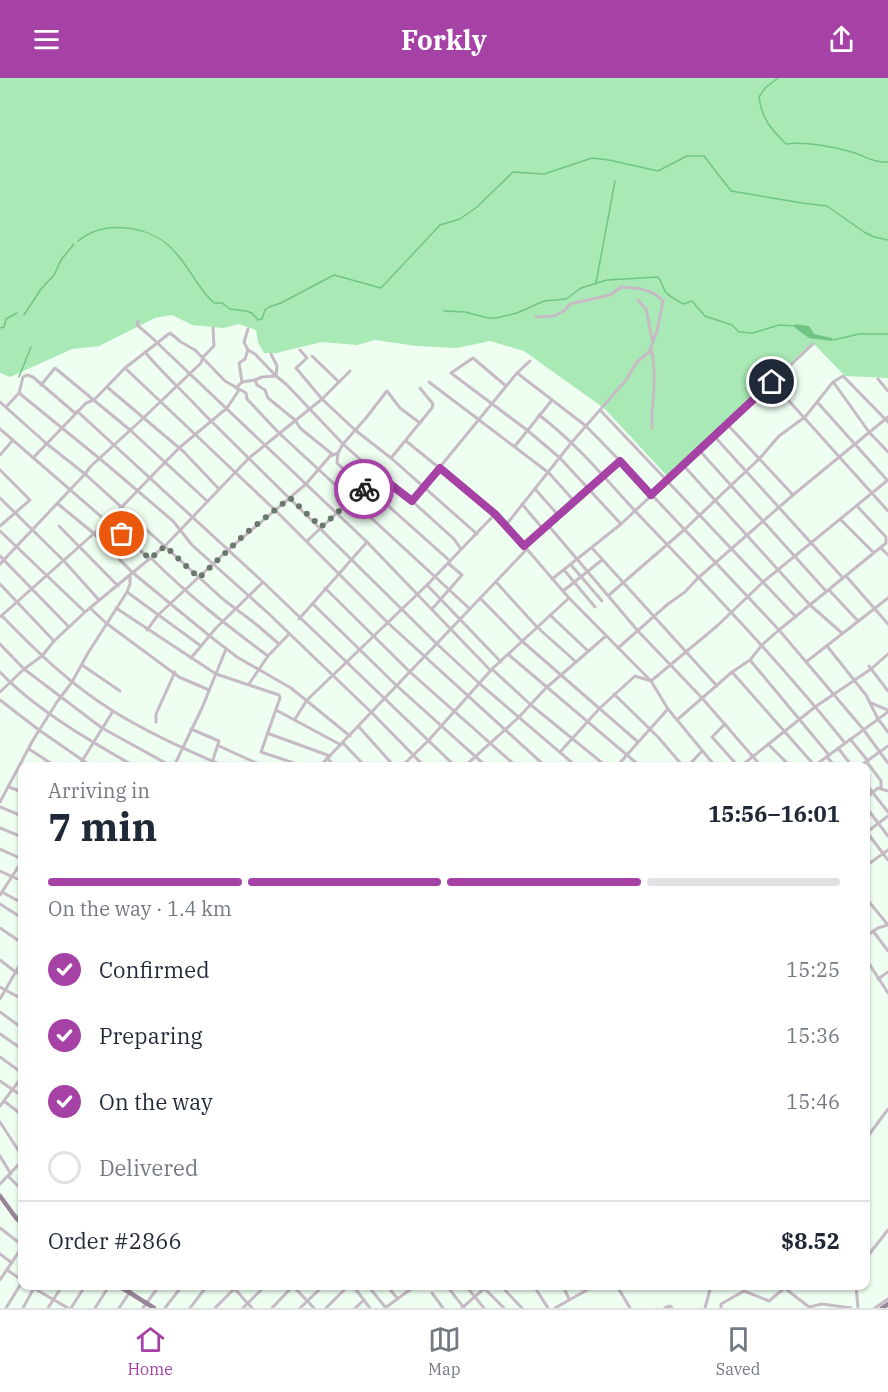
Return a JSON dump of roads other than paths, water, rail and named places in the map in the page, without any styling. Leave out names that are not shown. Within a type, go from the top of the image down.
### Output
[{"type":"main road","points":[[0,1196],[16,1218]]},
{"type":"main road","points":[[126,1290],[144,1305],[154,1308]]},
{"type":"main road","points":[[882,1308],[888,1304]]},
{"type":"street","points":[[536,317],[554,316],[564,311],[570,304],[610,295],[621,287],[641,288],[663,301],[657,331],[652,339]]},
{"type":"street","points":[[638,300],[646,309],[652,339],[655,373],[652,428]]},
{"type":"street","points":[[138,321],[139,328],[227,408],[367,542],[450,630],[492,670],[601,762]]},
{"type":"street","points":[[0,564],[72,490],[99,458],[201,363],[203,357],[214,346],[213,328]]},
{"type":"street","points":[[248,329],[244,342],[249,350],[343,444],[412,501],[454,539],[461,549]]},
{"type":"street","points":[[33,458],[76,412],[86,403],[94,400],[125,368],[170,333],[203,357],[225,381],[246,393],[247,399],[279,433],[470,609]]},
{"type":"street","points":[[552,579],[636,511],[813,344]]},
{"type":"street","points":[[506,525],[572,442],[626,380],[636,363],[651,348]]},
{"type":"street","points":[[191,729],[218,740],[219,746],[213,762],[183,749],[113,711],[72,682],[0,616],[80,547],[179,448],[227,408],[242,382],[239,363],[245,359],[249,350]]},
{"type":"street","points":[[300,350],[307,358],[296,368],[322,399],[477,534]]},
{"type":"street","points":[[145,352],[161,372],[177,385],[437,644],[571,762]]},
{"type":"street","points":[[271,354],[277,366],[276,376]]},
{"type":"street","points":[[312,356],[339,382]]},
{"type":"street","points":[[506,386],[484,370],[473,358],[452,373],[528,430],[560,458],[621,524]]},
{"type":"street","points":[[412,501],[506,386],[530,361]]},
{"type":"street","points":[[41,385],[55,368],[130,430],[206,501]]},
{"type":"street","points":[[125,368],[275,510],[467,698],[540,762]]},
{"type":"street","points":[[0,692],[24,669],[42,656],[85,612],[165,546],[249,458],[322,399],[350,371]]},
{"type":"street","points":[[517,373],[586,426],[620,461],[779,630],[888,763]]},
{"type":"street","points":[[6,407],[19,393],[23,377],[25,375],[33,377],[114,445],[193,517],[451,762]]},
{"type":"street","points":[[242,382],[276,376]]},
{"type":"street","points":[[609,595],[684,530],[760,458],[779,436],[805,417],[833,382],[843,376],[887,420],[868,432],[793,495],[685,592],[618,648]]},
{"type":"street","points":[[878,379],[888,391]]},
{"type":"street","points":[[255,380],[257,385],[265,390],[268,398],[295,420],[300,428],[333,454]]},
{"type":"street","points":[[429,382],[549,473],[575,502]]},
{"type":"street","points":[[772,382],[888,511]]},
{"type":"street","points":[[833,382],[868,432],[888,452]]},
{"type":"street","points":[[107,387],[145,417],[218,488]]},
{"type":"street","points":[[391,458],[420,424],[433,404],[420,388]]},
{"type":"street","points":[[420,424],[400,408],[387,392],[343,444],[338,453],[337,463],[450,561],[449,564],[462,575],[432,609]]},
{"type":"street","points":[[19,393],[99,458],[181,530],[192,545],[372,713],[419,762]]},
{"type":"street","points":[[515,446],[552,400]]},
{"type":"street","points":[[0,402],[224,600],[279,644]]},
{"type":"street","points":[[651,681],[763,582],[888,480],[818,403]]},
{"type":"street","points":[[600,410],[796,617]]},
{"type":"street","points":[[540,415],[572,442],[762,645],[845,743]]},
{"type":"street","points":[[728,424],[793,495]]},
{"type":"street","points":[[0,429],[108,521],[184,591],[268,656]]},
{"type":"street","points":[[715,437],[810,543],[888,624]]},
{"type":"street","points":[[0,455],[13,440]]},
{"type":"street","points":[[406,441],[506,525],[569,598],[651,681],[668,709],[712,762]]},
{"type":"street","points":[[700,451],[795,556],[858,621]]},
{"type":"street","points":[[147,630],[158,615],[228,550],[306,484],[333,454],[338,453]]},
{"type":"street","points":[[324,762],[496,582],[543,529],[620,461]]},
{"type":"street","points":[[684,466],[810,605],[842,633]]},
{"type":"street","points":[[0,470],[30,500],[0,529],[85,612]]},
{"type":"street","points":[[307,541],[365,487],[376,478],[381,477]]},
{"type":"street","points":[[535,489],[559,516]]},
{"type":"street","points":[[0,498],[64,561],[99,600]]},
{"type":"street","points":[[58,504],[94,534],[131,575],[226,650],[291,688],[350,736]]},
{"type":"street","points":[[522,504],[543,529]]},
{"type":"street","points":[[677,720],[732,672],[750,660],[779,630],[887,542],[886,537],[857,506]]},
{"type":"street","points":[[295,719],[298,710],[418,594],[495,514]]},
{"type":"street","points":[[841,520],[873,552]]},
{"type":"street","points":[[548,525],[638,631],[725,723],[757,762]]},
{"type":"street","points":[[59,526],[118,586]]},
{"type":"street","points":[[299,619],[367,542]]},
{"type":"street","points":[[592,548],[717,686]]},
{"type":"street","points":[[881,548],[888,555]]},
{"type":"street","points":[[0,556],[69,627]]},
{"type":"street","points":[[563,591],[602,560]]},
{"type":"street","points":[[571,565],[602,601]]},
{"type":"street","points":[[564,570],[595,607]]},
{"type":"street","points":[[22,762],[39,730],[72,682],[127,592],[131,575]]},
{"type":"street","points":[[191,658],[222,622],[263,582]]},
{"type":"street","points":[[496,582],[537,627],[576,661]]},
{"type":"street","points":[[0,584],[54,642]]},
{"type":"street","points":[[427,585],[501,662]]},
{"type":"street","points":[[325,588],[410,672],[511,762]]},
{"type":"street","points":[[127,592],[201,646]]},
{"type":"street","points":[[480,598],[523,642],[638,742]]},
{"type":"street","points":[[407,762],[492,670],[569,598]]},
{"type":"street","points":[[806,662],[888,598]]},
{"type":"street","points":[[313,604],[397,686],[482,762]]},
{"type":"street","points":[[90,608],[106,623],[179,677],[209,690]]},
{"type":"street","points":[[116,609],[216,674],[279,695],[261,752],[291,762]]},
{"type":"street","points":[[550,615],[587,650]]},
{"type":"street","points":[[249,684],[268,656],[289,634]]},
{"type":"street","points":[[469,762],[587,650],[606,636]]},
{"type":"street","points":[[0,644],[24,669],[102,729],[165,762]]},
{"type":"street","points":[[826,646],[871,703],[878,719],[888,732]]},
{"type":"street","points":[[175,762],[226,650]]},
{"type":"street","points":[[745,762],[888,654]]},
{"type":"street","points":[[508,655],[635,762]]},
{"type":"street","points":[[750,660],[832,762]]},
{"type":"street","points":[[82,665],[120,691]]},
{"type":"street","points":[[870,667],[888,691]]},
{"type":"street","points":[[0,672],[10,682],[93,743],[127,762]]},
{"type":"street","points":[[156,722],[156,714],[175,672]]},
{"type":"street","points":[[732,672],[811,762]]},
{"type":"street","points":[[560,753],[600,708],[635,676],[651,681]]},
{"type":"street","points":[[614,694],[650,729],[679,762]]},
{"type":"street","points":[[0,700],[82,761],[113,711]]},
{"type":"street","points":[[820,762],[888,711],[871,703]]},
{"type":"street","points":[[620,762],[668,709]]},
{"type":"street","points":[[276,710],[342,744],[361,762]]},
{"type":"street","points":[[725,723],[712,737],[735,762]]},
{"type":"street","points":[[359,727],[390,762]]},
{"type":"street","points":[[267,733],[328,757],[332,762]]},
{"type":"street","points":[[850,739],[867,761],[888,746]]},
{"type":"street","points":[[768,744],[786,762]]},
{"type":"street","points":[[219,746],[254,762]]},
{"type":"street","points":[[838,748],[849,762]]},
{"type":"street","points":[[29,749],[49,762]]},
{"type":"street","points":[[692,762],[702,751]]},
{"type":"street","points":[[870,765],[880,780],[881,788]]},
{"type":"street","points":[[0,802],[18,770]]},
{"type":"street","points":[[0,787],[7,791]]},
{"type":"street","points":[[9,787],[18,790]]},
{"type":"street","points":[[870,795],[881,788],[888,791]]},
{"type":"street","points":[[870,789],[888,814],[870,829]]},
{"type":"street","points":[[0,807],[18,814]]},
{"type":"street","points":[[870,813],[888,836]]},
{"type":"street","points":[[0,828],[18,835]]},
{"type":"street","points":[[870,837],[888,860]]},
{"type":"street","points":[[0,849],[18,858]]},
{"type":"street","points":[[870,863],[888,850]]},
{"type":"street","points":[[18,866],[1,893],[18,901]]},
{"type":"street","points":[[0,871],[18,879]]},
{"type":"street","points":[[870,903],[888,924],[870,933]]},
{"type":"street","points":[[0,904],[18,915]]},
{"type":"street","points":[[0,928],[18,940]]},
{"type":"street","points":[[873,931],[888,951]]},
{"type":"street","points":[[0,960],[16,974]]},
{"type":"street","points":[[870,966],[888,993]]},
{"type":"street","points":[[0,999],[18,970]]},
{"type":"street","points":[[878,979],[888,972]]},
{"type":"street","points":[[0,987],[18,997]]},
{"type":"street","points":[[0,1012],[18,1025]]},
{"type":"street","points":[[0,1034],[18,1046]]},
{"type":"street","points":[[0,1057],[18,1070]]},
{"type":"street","points":[[0,1081],[18,1093]]},
{"type":"street","points":[[18,1083],[1,1104],[18,1113]]},
{"type":"street","points":[[870,1134],[888,1109]]},
{"type":"street","points":[[0,1122],[18,1150]]},
{"type":"street","points":[[0,1156],[10,1176],[18,1185]]},
{"type":"street","points":[[0,1184],[18,1167]]},
{"type":"street","points":[[0,1228],[18,1243]]},
{"type":"street","points":[[870,1253],[888,1230]]},
{"type":"street","points":[[0,1279],[18,1253]]},
{"type":"street","points":[[0,1254],[12,1263]]},
{"type":"street","points":[[7,1270],[18,1278]]},
{"type":"street","points":[[6,1308],[18,1288]]},
{"type":"street","points":[[23,1308],[31,1290]]},
{"type":"street","points":[[39,1290],[70,1308],[81,1290]]},
{"type":"street","points":[[48,1308],[59,1290]]},
{"type":"street","points":[[95,1308],[106,1290]]},
{"type":"street","points":[[144,1305],[156,1290]]},
{"type":"street","points":[[165,1308],[179,1290]]},
{"type":"street","points":[[190,1308],[204,1290]]},
{"type":"street","points":[[215,1308],[231,1290]]},
{"type":"street","points":[[237,1290],[252,1308]]},
{"type":"street","points":[[243,1308],[261,1290]]},
{"type":"street","points":[[272,1308],[289,1290]]},
{"type":"street","points":[[297,1290],[314,1308]]},
{"type":"street","points":[[300,1308],[318,1290]]},
{"type":"street","points":[[326,1308],[344,1290]]},
{"type":"street","points":[[356,1290],[370,1308]]},
{"type":"street","points":[[371,1290],[386,1308],[406,1290]]},
{"type":"street","points":[[390,1290],[398,1299]]},
{"type":"street","points":[[450,1290],[463,1308],[483,1290]]},
{"type":"street","points":[[469,1290],[484,1308]]},
{"type":"street","points":[[489,1290],[504,1308]]},
{"type":"street","points":[[505,1290],[522,1308]]},
{"type":"street","points":[[537,1290],[548,1308]]},
{"type":"street","points":[[565,1290],[569,1299]]},
{"type":"street","points":[[555,1308],[586,1290]]},
{"type":"street","points":[[619,1290],[630,1308]]},
{"type":"street","points":[[705,1308],[710,1290]]},
{"type":"street","points":[[721,1308],[721,1304],[744,1291],[768,1301],[780,1290]]},
{"type":"street","points":[[789,1290],[809,1306],[822,1304],[850,1308]]},
{"type":"street","points":[[856,1290],[858,1308]]},
{"type":"street","points":[[119,1308],[129,1292]]},
{"type":"street","points":[[432,1293],[443,1308]]},
{"type":"street","points":[[876,1308],[888,1299]]},
{"type":"street","points":[[355,1308],[364,1300]]},
{"type":"street","points":[[513,1308],[517,1302]]},
{"type":"street","points":[[665,1308],[670,1305],[672,1308]]},
{"type":"waterway","points":[[778,78],[765,88],[759,97],[768,123],[786,144],[828,146],[888,162]]},
{"type":"waterway","points":[[78,241],[89,234],[114,228],[128,228],[154,236],[175,252],[214,303],[222,303],[230,309],[252,313],[258,320],[262,319],[265,310],[269,307],[334,275],[381,288],[440,225],[460,219],[477,207],[513,172],[544,174],[592,158],[658,171],[687,156],[704,156],[731,191],[827,206],[864,232],[888,240]]},
{"type":"waterway","points":[[596,283],[615,181]]},
{"type":"waterway","points":[[24,315],[74,244]]},
{"type":"waterway","points":[[444,311],[465,312],[496,318],[517,313],[544,301],[566,299],[581,288],[607,280],[658,277],[671,297],[683,304],[692,301],[705,316],[732,325],[739,332],[753,333],[779,325],[796,326]]},
{"type":"waterway","points":[[0,328],[4,327],[6,319],[17,313]]},
{"type":"waterway","points":[[833,340],[859,334],[888,334]]},
{"type":"waterway","points":[[19,377],[31,347]]}]
